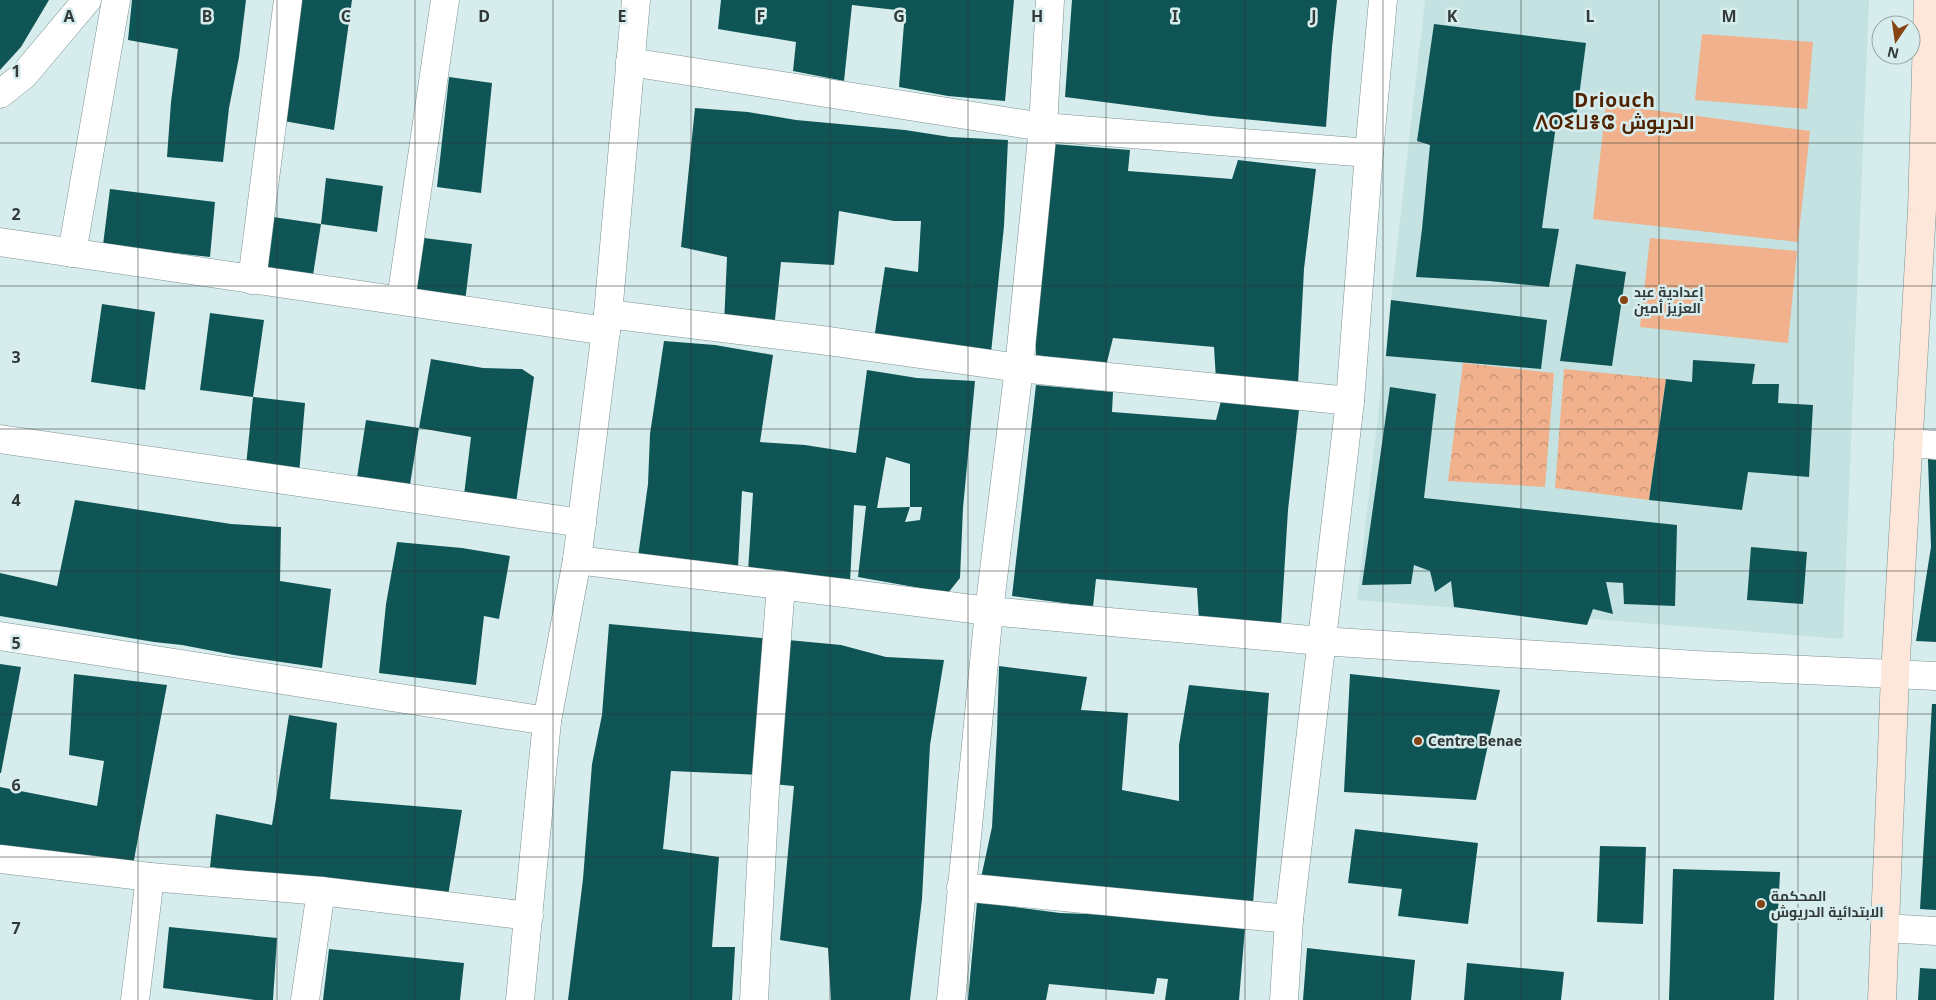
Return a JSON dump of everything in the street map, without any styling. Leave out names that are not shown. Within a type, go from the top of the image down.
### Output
[{"type":"street","points":[[0,94],[24,75],[87,0]]},
{"type":"street","points":[[72,253],[116,0]]},
{"type":"street","points":[[252,280],[288,0]]},
{"type":"street","points":[[401,300],[445,0]]},
{"type":"street","points":[[520,1000],[547,721],[577,560],[607,322],[636,0]]},
{"type":"street","points":[[951,1000],[989,611],[1020,368],[1043,127],[1050,0]]},
{"type":"street","points":[[1284,1000],[1289,919],[1350,400],[1383,0]]},
{"type":"street","points":[[1882,1000],[1895,675],[1908,443],[1929,210],[1931,6]]},
{"type":"street","points":[[630,62],[1043,127],[1369,153]]},
{"type":"street","points":[[0,242],[252,280],[401,300],[607,322],[821,340],[1020,368],[1350,400]]},
{"type":"street","points":[[0,439],[582,523]]},
{"type":"street","points":[[1908,443],[1936,445]]},
{"type":"street","points":[[577,560],[989,611],[1321,641],[1696,665],[1936,676]]},
{"type":"street","points":[[754,1000],[765,791],[781,585]]},
{"type":"street","points":[[0,636],[547,721]]},
{"type":"street","points":[[0,859],[150,877],[321,891],[529,916]]},
{"type":"street","points":[[135,1000],[150,877]]},
{"type":"street","points":[[961,888],[1289,919]]},
{"type":"street","points":[[306,1000],[321,891]]},
{"type":"street","points":[[1885,928],[1936,931]]},
{"type":"shaded area","name":"إعدادية عبد العزيز أمين","points":[[1425,0],[1869,0],[1843,639],[1357,600]]},
{"type":"green space","points":[[1702,34],[1813,42],[1807,109],[1695,100]]},
{"type":"green space","points":[[1606,104],[1810,131],[1798,242],[1593,219]]},
{"type":"green space","points":[[1650,238],[1797,251],[1788,343],[1640,327]]},
{"type":"green space","points":[[1463,363],[1554,373],[1545,487],[1448,481]]},
{"type":"green space","points":[[1564,369],[1666,379],[1649,500],[1555,488]]},
{"type":"building","points":[[0,0],[49,0],[21,47],[0,70]]},
{"type":"building","points":[[132,0],[246,0],[239,57],[229,108],[223,162],[167,157],[171,102],[178,49],[128,40]]},
{"type":"building","points":[[298,0],[352,0],[334,130],[284,121]]},
{"type":"building","points":[[721,0],[1014,0],[1005,101],[948,96],[899,87],[905,11],[852,5],[844,81],[793,71],[796,42],[718,29]]},
{"type":"building","points":[[1072,0],[1337,0],[1326,127],[1211,116],[1065,97]]},
{"type":"building","points":[[1434,24],[1586,43],[1575,127],[1556,125],[1542,228],[1559,229],[1549,287],[1416,277],[1430,145],[1417,141]]},
{"type":"building","points":[[449,77],[492,83],[481,193],[437,187]]},
{"type":"building","points":[[695,108],[748,112],[796,120],[905,130],[950,137],[1008,140],[1004,226],[991,353],[874,339],[885,267],[918,272],[921,221],[894,221],[839,211],[834,265],[781,262],[774,329],[724,325],[727,257],[681,247]]},
{"type":"building","points":[[1053,144],[1130,150],[1128,171],[1232,179],[1238,160],[1316,169],[1304,269],[1298,384],[1216,380],[1214,347],[1113,338],[1106,366],[1036,355],[1036,301]]},
{"type":"building","points":[[326,178],[383,186],[377,232],[321,224]]},
{"type":"building","points":[[110,189],[215,202],[210,257],[103,245]]},
{"type":"building","points":[[273,217],[321,224],[313,275],[266,269]]},
{"type":"building","points":[[424,238],[472,244],[465,302],[416,296]]},
{"type":"building","points":[[1576,264],[1626,272],[1612,366],[1560,361]]},
{"type":"building","points":[[1391,300],[1547,320],[1541,369],[1386,356]]},
{"type":"building","points":[[102,304],[155,312],[145,390],[91,382]]},
{"type":"building","points":[[210,313],[264,320],[253,397],[200,390]]},
{"type":"building","points":[[664,341],[715,345],[773,355],[760,442],[805,445],[856,453],[867,370],[917,378],[975,381],[963,508],[960,578],[948,593],[858,577],[866,506],[854,505],[850,582],[748,572],[753,493],[742,491],[738,567],[638,557],[648,484],[650,434]],"holes":[[[886,457],[910,464],[910,507],[877,508]],[[910,507],[922,507],[920,520],[905,522]]]},
{"type":"building","points":[[431,359],[483,368],[522,369],[534,377],[516,503],[464,495],[471,437],[419,428]]},
{"type":"building","points":[[1693,360],[1755,364],[1752,384],[1779,384],[1778,403],[1813,405],[1809,477],[1748,472],[1742,510],[1649,500],[1666,379],[1692,382]]},
{"type":"building","points":[[1036,385],[1113,392],[1112,412],[1216,420],[1221,401],[1299,410],[1288,510],[1281,625],[1199,621],[1197,588],[1096,579],[1093,607],[1012,596]]},
{"type":"building","points":[[1390,387],[1436,394],[1424,498],[1677,525],[1675,606],[1624,604],[1623,583],[1606,582],[1613,614],[1593,609],[1587,625],[1454,607],[1451,581],[1435,592],[1430,571],[1414,565],[1411,584],[1362,585]]},
{"type":"building","points":[[253,397],[305,403],[299,474],[246,466]]},
{"type":"building","points":[[366,420],[419,428],[409,491],[356,484]]},
{"type":"building","points":[[1928,459],[1936,460],[1936,642],[1916,641],[1931,547]]},
{"type":"building","points":[[75,500],[231,524],[281,527],[280,581],[331,589],[322,668],[0,616],[0,573],[57,586]]},
{"type":"building","points":[[397,542],[462,548],[510,556],[499,619],[484,616],[476,685],[379,673],[386,604]]},
{"type":"building","points":[[1751,547],[1807,552],[1803,604],[1747,600]]},
{"type":"building","points":[[609,624],[773,639],[762,775],[671,771],[663,849],[719,857],[712,947],[735,947],[732,1000],[568,1000],[583,879],[592,764],[602,715]]},
{"type":"building","points":[[788,640],[841,645],[886,657],[944,660],[930,745],[922,899],[910,1000],[831,1000],[828,948],[780,940],[794,786],[772,784]]},
{"type":"building","points":[[0,664],[21,667],[1,773],[0,773]]},
{"type":"building","points":[[999,666],[1087,677],[1081,710],[1128,713],[1122,790],[1179,801],[1179,745],[1189,685],[1269,693],[1253,904],[981,878],[992,827]]},
{"type":"building","points":[[74,674],[167,685],[133,865],[0,845],[0,787],[97,806],[104,761],[69,755]]},
{"type":"building","name":"Centre Benae","points":[[1350,674],[1500,690],[1476,800],[1344,792]]},
{"type":"building","points":[[1932,704],[1936,704],[1936,910],[1920,909]]},
{"type":"building","points":[[289,715],[337,723],[330,799],[462,810],[448,896],[210,867],[216,814],[272,825]]},
{"type":"building","points":[[1355,829],[1478,843],[1468,924],[1398,916],[1402,889],[1348,883]]},
{"type":"building","points":[[1600,846],[1646,847],[1643,924],[1597,922]]},
{"type":"building","points":[[1673,869],[1780,872],[1774,1000],[1669,1000]]},
{"type":"building","points":[[977,902],[1060,913],[1114,915],[1245,928],[1239,1000],[1165,1000],[1168,979],[1157,978],[1154,994],[1049,984],[1046,1000],[968,1000]]},
{"type":"building","points":[[169,927],[277,938],[273,1000],[255,1000],[163,988]]},
{"type":"building","points":[[1307,948],[1415,960],[1411,1000],[1303,1000]]},
{"type":"building","points":[[329,949],[464,963],[460,1000],[323,1000]]},
{"type":"building","points":[[1467,963],[1564,972],[1561,1000],[1464,1000]]},
{"type":"building","points":[[1920,968],[1936,969],[1936,1000],[1918,1000]]},
{"type":"place","name":"إعدادية عبد العزيز أمين","points":[[1624,300]]},
{"type":"place","name":"Centre Benae","points":[[1418,741]]},
{"type":"place","name":"المحكمة الابتدائية الدريوش","points":[[1761,904]]},
{"type":"district","name":"Driouch ⴷⵔⵉⵡⴻⵛ الدريوش","points":[[1615,111]]}]
